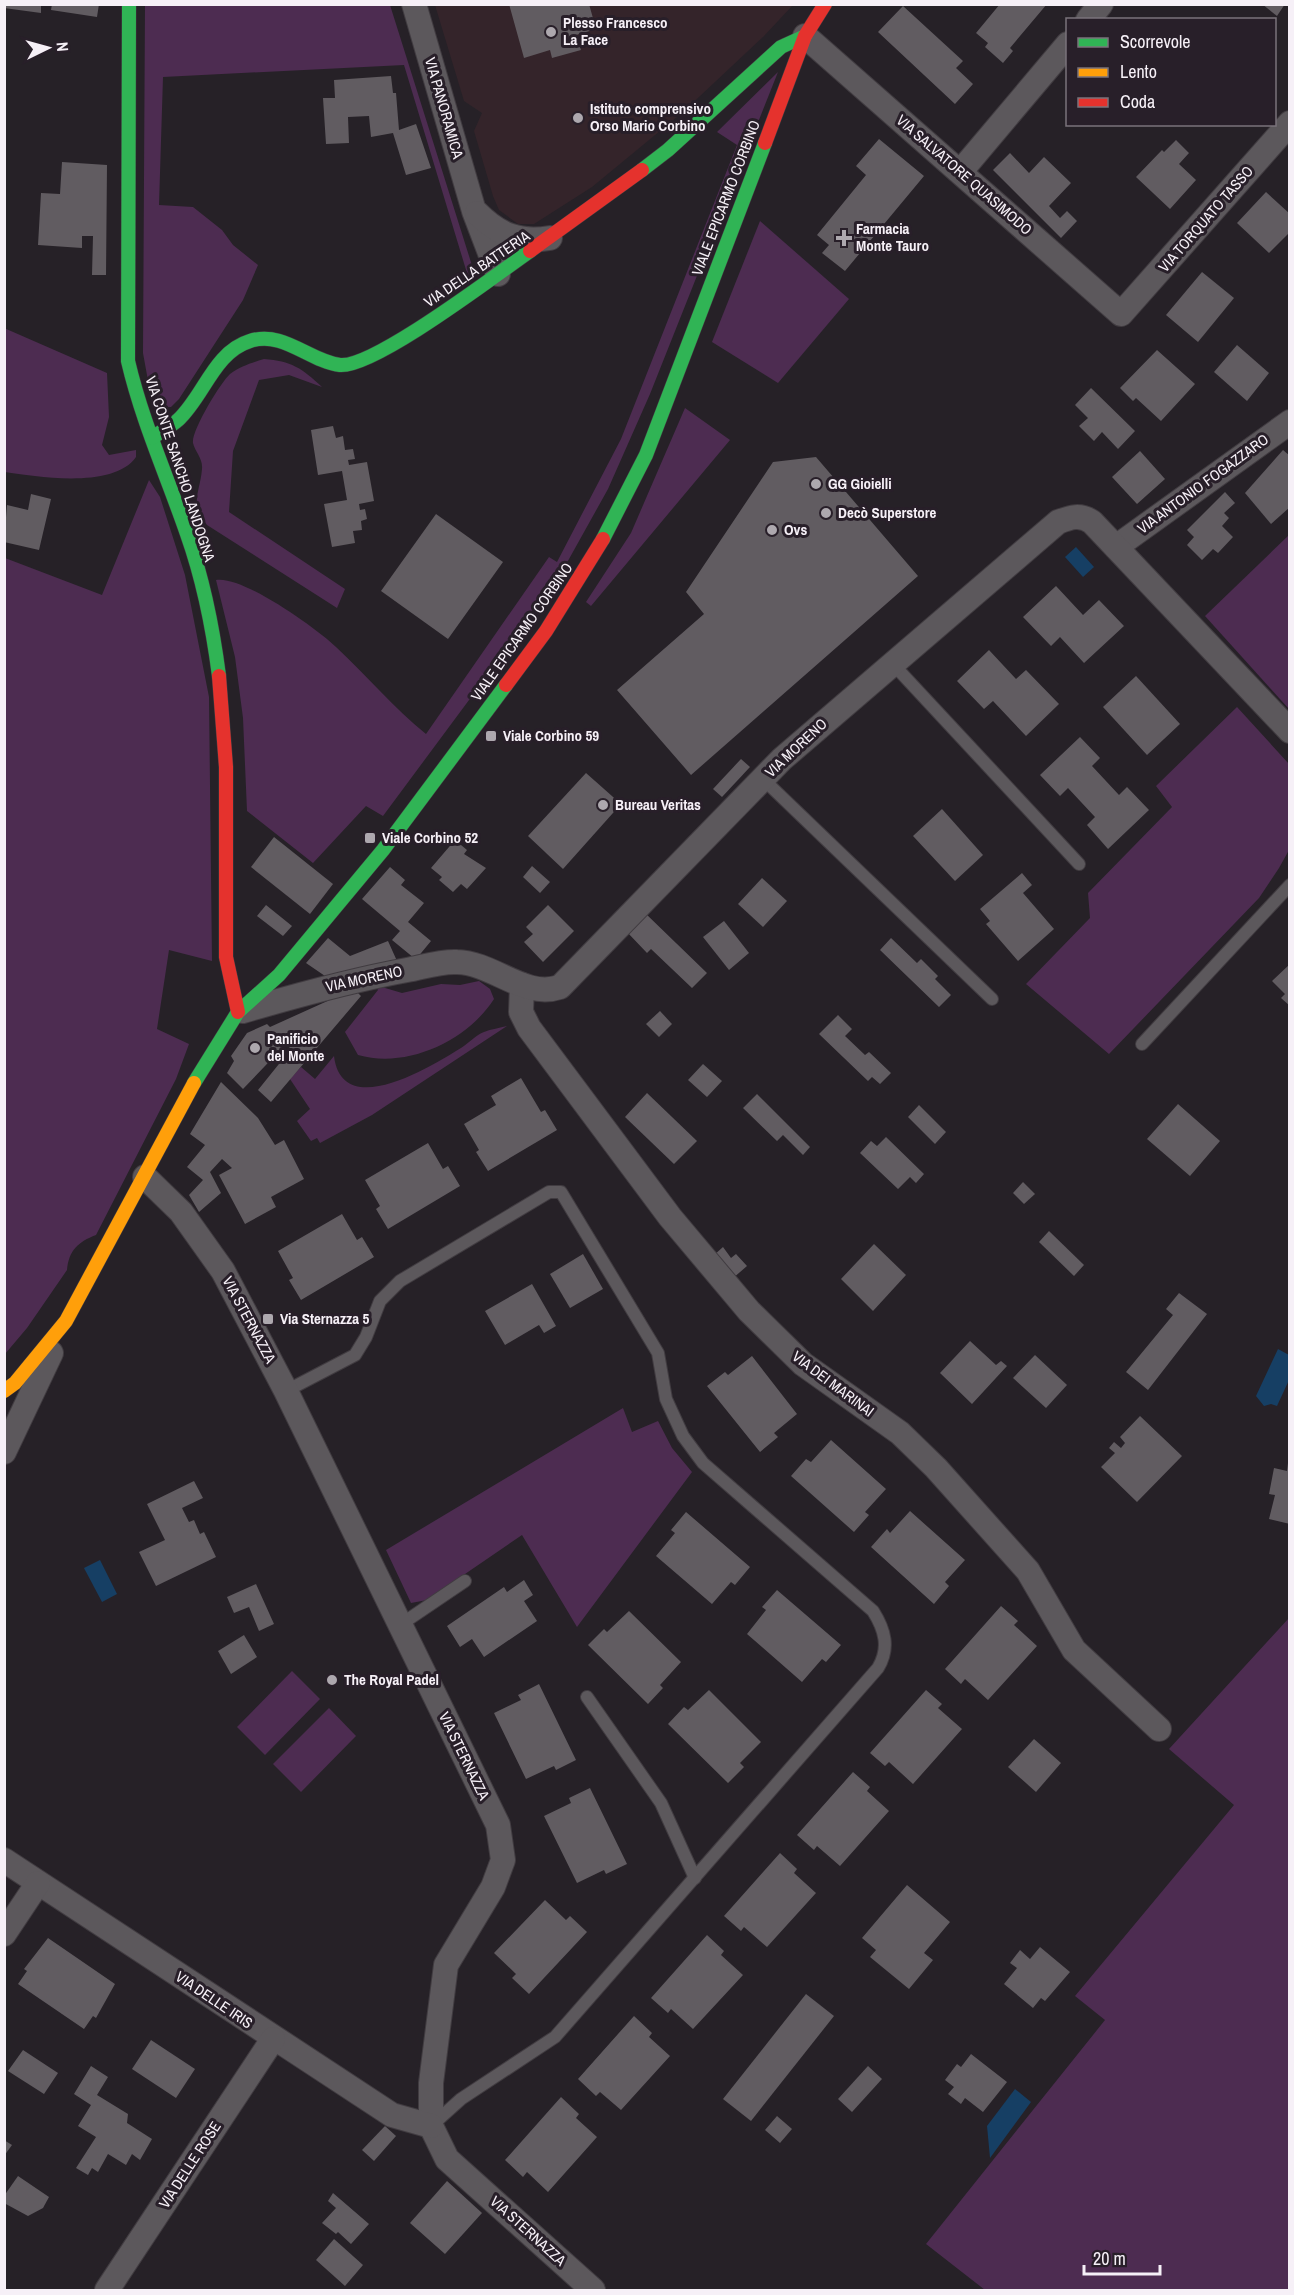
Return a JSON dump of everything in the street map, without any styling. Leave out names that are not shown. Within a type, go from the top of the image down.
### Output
[{"type":"main road","name":"VIA CONTE SANCHO LANDOGNA","points":[[129,4],[128,361],[138,404],[188,536],[214,640],[222,703],[226,767],[226,957],[238,1012]]},
{"type":"main road","name":"VIALE EPICARMO CORBINO","points":[[4,1391],[15,1383],[66,1321],[195,1081],[238,1012],[279,975],[383,850],[546,631],[592,559],[646,455],[805,36],[825,4]]},
{"type":"main road","name":"VIA DELLA BATTERIA","points":[[152,438],[179,419],[231,350],[251,340],[270,338],[292,345],[322,360],[342,365],[366,358],[414,332],[553,237],[668,150],[781,46],[805,36]]},
{"type":"street","name":"VIA PANORAMICA","points":[[414,4],[474,211],[498,274]]},
{"type":"street","points":[[1090,18],[1101,4]]},
{"type":"street","name":"VIA SALVATORE QUASIMODO","points":[[805,36],[1121,314]]},
{"type":"street","points":[[961,171],[1066,46]]},
{"type":"street","name":"VIA TORQUATO TASSO","points":[[1121,314],[1290,123]]},
{"type":"street","points":[[474,211],[492,228],[508,237],[532,241],[553,237]]},
{"type":"street","name":"VIA ANTONIO FOGAZZARO","points":[[1116,547],[1290,422]]},
{"type":"street","name":"VIA MORENO","points":[[238,1012],[351,981],[454,961],[474,963],[522,986],[544,992],[560,987],[763,779],[892,663],[1058,522],[1073,517],[1085,517],[1116,547],[1290,731]]},
{"type":"street","points":[[279,975],[298,995]]},
{"type":"street","name":"VIA DEI MARINAI","points":[[522,986],[521,1012],[529,1028],[670,1217],[749,1311],[803,1364],[900,1433],[936,1468],[1028,1571],[1074,1650],[1159,1729]]},
{"type":"street","name":"VIA STERNAZZA","points":[[145,1177],[181,1212],[223,1271],[286,1391],[498,1825],[503,1860],[493,1887],[446,1965],[431,2083],[430,2126],[447,2159],[592,2290]]},
{"type":"street","points":[[7,1441],[66,1321]]},
{"type":"street","name":"VIA DELLE IRIS","points":[[4,1860],[273,2039],[392,2115],[430,2126]]},
{"type":"street","points":[[4,1934],[38,1883]]},
{"type":"street","name":"VIA DELLE ROSE","points":[[106,2290],[273,2039]]},
{"type":"lane","points":[[892,663],[1079,864]]},
{"type":"lane","points":[[763,779],[992,999]]},
{"type":"lane","points":[[1142,1044],[1290,885]]},
{"type":"lane","points":[[286,1391],[355,1355],[366,1337],[380,1301],[400,1281],[549,1192],[561,1192],[658,1353],[666,1399],[683,1436],[703,1462],[873,1611],[882,1625],[886,1641],[885,1656],[878,1668],[555,2037],[461,2099],[430,2126]]},
{"type":"lane","points":[[400,1625],[465,1581]]},
{"type":"lane","points":[[587,1697],[662,1803],[694,1878]]},
{"type":"shaded area","points":[[145,5],[390,5],[475,275],[470,283],[404,65],[163,77],[159,205],[193,207],[222,230],[233,245],[258,265],[243,300],[179,399],[171,407],[162,407],[149,386],[143,353]]},
{"type":"shaded area","name":"Istituto comprensivo Orso Mario Corbino","points":[[435,5],[793,5],[764,36],[683,112],[592,187],[534,224],[518,224],[499,210],[493,196],[474,131],[482,113],[464,101]]},
{"type":"shaded area","points":[[778,72],[650,394],[608,489],[564,568],[535,611],[383,816],[366,806],[313,863],[247,811],[243,718],[235,657],[216,580],[228,581],[260,594],[312,628],[336,647],[426,734],[549,557],[557,562],[621,439],[737,145],[717,132]]},
{"type":"shaded area","points":[[760,221],[849,299],[778,383],[712,342]]},
{"type":"shaded area","points":[[4,328],[107,373],[109,417],[102,445],[109,455],[136,450],[136,457],[125,467],[111,474],[94,477],[55,478],[5,472]]},
{"type":"shaded area","points":[[264,359],[296,367],[322,387],[289,375],[259,380],[233,451],[229,512],[345,589],[337,608],[207,525],[198,510],[197,498],[202,465],[193,443],[201,418],[230,374]]},
{"type":"shaded area","points":[[685,408],[730,440],[591,606],[586,602],[631,533]]},
{"type":"shaded area","points":[[149,480],[160,497],[185,575],[209,697],[212,961],[169,950],[157,1029],[189,1044],[176,1079],[96,1235],[84,1241],[72,1252],[67,1270],[27,1328],[5,1354],[5,558],[102,595]]},
{"type":"shaded area","points":[[1289,535],[1289,709],[1205,616]]},
{"type":"shaded area","points":[[1237,707],[1289,764],[1289,850],[1259,898],[1109,1054],[1026,984],[1090,918],[1088,893],[1172,807],[1156,786]]},
{"type":"shaded area","points":[[479,981],[490,989],[494,999],[468,1027],[452,1039],[434,1048],[415,1055],[396,1058],[358,1055],[345,1032],[378,990],[375,985],[402,993],[441,984],[460,985]]},
{"type":"shaded area","points":[[507,1026],[372,1115],[320,1143],[317,1138],[311,1141],[297,1121],[310,1109],[290,1079],[301,1067],[315,1079],[334,1056],[341,1075],[353,1085],[370,1087],[390,1084],[430,1066],[481,1033]]},
{"type":"shaded area","points":[[623,1408],[632,1432],[658,1421],[672,1448],[692,1472],[577,1627],[522,1535],[427,1600],[411,1603],[386,1550]]},
{"type":"shaded area","points":[[1289,1618],[1289,2290],[985,2290],[926,2244],[1105,2020],[1075,1996],[1234,1805],[1169,1749]]},
{"type":"shaded area","points":[[292,1671],[320,1699],[265,1755],[237,1727]]},
{"type":"shaded area","points":[[329,1708],[356,1736],[301,1792],[273,1764]]},
{"type":"water","points":[[1076,547],[1094,567],[1083,577],[1065,557]]},
{"type":"water","points":[[1278,1349],[1289,1355],[1289,1380],[1277,1406],[1271,1404],[1264,1406],[1256,1396]]},
{"type":"water","points":[[100,1560],[117,1594],[102,1602],[84,1568]]},
{"type":"water","points":[[1015,2089],[1031,2102],[990,2158],[987,2126]]},
{"type":"building","points":[[52,4],[99,4],[97,17],[51,10]]},
{"type":"building","name":"Plesso Francesco La Face","points":[[509,4],[589,4],[596,29],[576,35],[581,50],[552,58],[550,50],[524,58]]},
{"type":"building","points":[[1000,4],[1047,4],[1010,48],[1013,51],[1003,63],[985,47],[988,43],[976,33]]},
{"type":"building","points":[[1262,4],[1285,4],[1277,16]]},
{"type":"building","points":[[4,5],[41,5],[41,13],[4,8]]},
{"type":"building","points":[[903,6],[963,61],[956,68],[973,84],[955,104],[878,32]]},
{"type":"building","points":[[391,76],[393,93],[396,93],[399,130],[416,124],[431,168],[406,175],[393,133],[371,137],[369,116],[348,117],[349,143],[326,144],[323,98],[335,98],[334,80]]},
{"type":"building","points":[[879,139],[924,176],[845,271],[822,253],[829,245],[817,235],[866,175],[856,166]]},
{"type":"building","points":[[1176,140],[1189,153],[1179,164],[1196,180],[1170,209],[1136,177],[1162,150],[1164,152]]},
{"type":"building","points":[[1010,153],[1029,173],[1044,157],[1071,183],[1049,206],[1060,218],[1067,211],[1077,221],[1061,238],[993,170]]},
{"type":"building","points":[[62,162],[107,165],[106,275],[92,275],[93,236],[82,236],[82,248],[38,245],[41,193],[60,194]]},
{"type":"building","points":[[1266,192],[1290,214],[1290,232],[1269,253],[1237,223]]},
{"type":"building","points":[[1202,272],[1234,298],[1198,342],[1166,315]]},
{"type":"building","points":[[1237,345],[1269,373],[1247,401],[1214,372]]},
{"type":"building","points":[[1157,350],[1195,384],[1161,421],[1136,398],[1133,401],[1120,388]]},
{"type":"building","points":[[1091,388],[1135,431],[1118,449],[1102,432],[1094,441],[1079,426],[1088,418],[1075,405]]},
{"type":"building","points":[[333,426],[336,438],[343,436],[345,450],[353,449],[355,459],[348,460],[349,465],[367,462],[374,501],[359,504],[360,510],[365,509],[367,519],[361,521],[362,530],[353,531],[355,543],[332,547],[324,504],[347,500],[342,471],[318,475],[311,430]]},
{"type":"building","points":[[1283,450],[1290,456],[1290,507],[1271,524],[1245,493]]},
{"type":"building","points":[[1140,451],[1165,479],[1137,504],[1112,477]]},
{"type":"building","points":[[816,457],[918,576],[691,775],[617,690],[704,614],[686,592],[773,462]]},
{"type":"building","points":[[1225,492],[1235,503],[1224,513],[1229,518],[1222,526],[1233,537],[1218,553],[1213,549],[1202,560],[1187,545],[1194,537],[1187,530]]},
{"type":"building","points":[[31,494],[51,499],[39,550],[4,542],[7,505],[28,510]]},
{"type":"building","points":[[436,514],[503,562],[448,639],[381,591]]},
{"type":"building","points":[[1056,586],[1083,615],[1099,600],[1124,626],[1084,663],[1060,637],[1051,646],[1023,617]]},
{"type":"building","points":[[989,650],[1016,679],[1026,670],[1059,704],[1026,736],[993,701],[984,709],[957,681]]},
{"type":"building","points":[[1136,676],[1180,724],[1147,755],[1103,707]]},
{"type":"building","points":[[1080,737],[1100,758],[1092,766],[1119,795],[1127,787],[1149,810],[1108,849],[1087,825],[1095,817],[1068,788],[1060,796],[1040,775]]},
{"type":"building","points":[[741,759],[750,767],[722,797],[713,789]]},
{"type":"building","points":[[586,773],[621,804],[563,869],[528,836]]},
{"type":"building","points":[[942,809],[983,855],[955,881],[913,836]]},
{"type":"building","points":[[274,837],[333,884],[310,914],[251,867]]},
{"type":"building","points":[[455,840],[467,850],[464,854],[486,868],[467,889],[461,884],[453,892],[439,880],[442,877],[431,868]]},
{"type":"building","points":[[532,866],[550,882],[540,893],[523,877]]},
{"type":"building","points":[[390,867],[405,880],[401,885],[424,903],[408,922],[431,941],[417,958],[392,940],[400,931],[362,899]]},
{"type":"building","points":[[1022,873],[1032,885],[1023,893],[1054,929],[1018,961],[986,924],[990,921],[980,909]]},
{"type":"building","points":[[762,878],[787,901],[763,927],[738,904]]},
{"type":"building","points":[[266,905],[292,926],[283,936],[257,916]]},
{"type":"building","points":[[548,905],[574,931],[543,962],[524,942],[533,934],[526,927]]},
{"type":"building","points":[[645,913],[707,973],[692,988],[651,949],[647,953],[627,932]]},
{"type":"building","points":[[724,921],[749,953],[729,970],[703,937]]},
{"type":"building","points":[[328,938],[350,956],[388,941],[397,961],[325,976],[306,963]]},
{"type":"building","points":[[891,938],[917,963],[921,959],[938,976],[935,979],[951,995],[939,1007],[880,950]]},
{"type":"building","points":[[1290,964],[1290,1006],[1281,998],[1285,994],[1272,981]]},
{"type":"building","points":[[354,989],[361,996],[271,1102],[258,1090],[291,1049],[286,1044],[243,1089],[227,1073],[234,1061],[231,1056],[247,1033],[267,1024],[270,1027]]},
{"type":"building","points":[[660,1011],[672,1024],[659,1037],[646,1024]]},
{"type":"building","points":[[838,1015],[852,1029],[845,1036],[865,1055],[869,1052],[891,1073],[880,1084],[872,1077],[868,1081],[819,1034]]},
{"type":"building","points":[[703,1064],[722,1081],[707,1097],[688,1080]]},
{"type":"building","points":[[521,1078],[541,1112],[545,1110],[557,1130],[488,1171],[476,1152],[479,1150],[464,1124],[496,1105],[491,1096]]},
{"type":"building","points":[[221,1082],[258,1118],[275,1145],[284,1140],[304,1179],[271,1197],[276,1207],[245,1224],[219,1175],[232,1168],[222,1159],[210,1172],[221,1193],[199,1212],[189,1195],[203,1180],[187,1167],[205,1145],[190,1134]]},
{"type":"building","points":[[647,1093],[697,1141],[674,1164],[625,1117]]},
{"type":"building","points":[[757,1094],[810,1147],[803,1155],[783,1135],[777,1141],[743,1108]]},
{"type":"building","points":[[1178,1104],[1220,1141],[1190,1176],[1147,1139]]},
{"type":"building","points":[[919,1105],[946,1132],[935,1144],[908,1117]]},
{"type":"building","points":[[886,1137],[924,1174],[916,1183],[910,1177],[898,1189],[860,1153],[871,1141],[877,1146]]},
{"type":"building","points":[[428,1143],[443,1169],[448,1166],[460,1186],[388,1229],[376,1209],[380,1206],[365,1180]]},
{"type":"building","points":[[1023,1182],[1035,1194],[1024,1204],[1013,1193]]},
{"type":"building","points":[[342,1214],[357,1240],[362,1237],[374,1257],[301,1300],[289,1280],[293,1278],[278,1251]]},
{"type":"building","points":[[1049,1231],[1084,1265],[1074,1276],[1039,1242]]},
{"type":"building","points":[[874,1244],[906,1275],[873,1311],[841,1279]]},
{"type":"building","points":[[723,1247],[731,1258],[736,1254],[747,1266],[732,1279],[713,1256]]},
{"type":"building","points":[[583,1254],[603,1289],[570,1308],[550,1274]]},
{"type":"building","points":[[532,1284],[556,1326],[544,1333],[539,1325],[505,1345],[485,1311]]},
{"type":"building","points":[[1179,1293],[1207,1314],[1148,1390],[1126,1372],[1173,1315],[1166,1309]]},
{"type":"building","points":[[970,1341],[996,1365],[1001,1361],[1007,1366],[972,1404],[940,1373]]},
{"type":"building","points":[[1035,1355],[1067,1385],[1046,1408],[1013,1378]]},
{"type":"building","points":[[752,1356],[797,1414],[774,1433],[778,1437],[760,1452],[707,1386],[725,1372],[728,1375]]},
{"type":"building","points":[[1140,1416],[1182,1456],[1137,1502],[1101,1467],[1115,1453],[1109,1448],[1114,1442],[1121,1448],[1125,1443],[1120,1437]]},
{"type":"building","points":[[831,1440],[886,1489],[865,1512],[869,1515],[854,1532],[791,1476],[806,1459],[811,1462]]},
{"type":"building","points":[[1288,1463],[1290,1464],[1290,1524],[1269,1519],[1275,1495],[1269,1494],[1274,1468],[1287,1471]]},
{"type":"building","points":[[194,1481],[203,1498],[182,1508],[189,1522],[194,1520],[200,1534],[204,1532],[216,1557],[156,1586],[139,1552],[165,1540],[147,1504]]},
{"type":"building","points":[[910,1511],[965,1560],[945,1582],[949,1586],[934,1604],[871,1547],[887,1529],[890,1533]]},
{"type":"building","points":[[686,1512],[750,1567],[735,1585],[731,1582],[712,1604],[656,1556],[675,1533],[671,1530]]},
{"type":"building","points":[[524,1580],[533,1595],[524,1601],[537,1621],[484,1657],[472,1639],[460,1647],[447,1626],[504,1587],[507,1592]]},
{"type":"building","points":[[256,1584],[274,1624],[259,1631],[249,1607],[234,1613],[227,1597]]},
{"type":"building","points":[[777,1590],[841,1645],[826,1662],[822,1659],[802,1682],[747,1634],[766,1610],[762,1607]]},
{"type":"building","points":[[1001,1606],[1018,1621],[1014,1625],[1037,1646],[988,1700],[965,1679],[961,1684],[945,1669]]},
{"type":"building","points":[[629,1611],[681,1662],[660,1685],[663,1688],[648,1704],[588,1645],[604,1629],[607,1632]]},
{"type":"building","points":[[244,1635],[257,1657],[231,1674],[218,1651]]},
{"type":"building","points":[[539,1684],[576,1760],[556,1770],[554,1766],[526,1779],[494,1713],[521,1700],[518,1695]]},
{"type":"building","points":[[709,1690],[761,1742],[740,1763],[744,1767],[728,1783],[668,1724],[684,1707],[688,1710]]},
{"type":"building","points":[[926,1690],[942,1704],[938,1708],[962,1729],[913,1784],[889,1762],[885,1766],[870,1753]]},
{"type":"building","points":[[1034,1739],[1061,1763],[1036,1792],[1008,1767]]},
{"type":"building","points":[[853,1772],[870,1787],[867,1791],[889,1811],[840,1866],[817,1846],[814,1850],[797,1835]]},
{"type":"building","points":[[590,1788],[627,1864],[606,1874],[604,1870],[577,1883],[544,1816],[571,1803],[569,1798]]},
{"type":"building","points":[[780,1853],[797,1869],[794,1873],[816,1893],[767,1947],[744,1927],[741,1931],[724,1916]]},
{"type":"building","points":[[907,1885],[950,1922],[924,1953],[933,1960],[909,1989],[870,1957],[876,1950],[862,1938]]},
{"type":"building","points":[[545,1900],[566,1920],[570,1916],[587,1932],[529,1994],[512,1978],[516,1974],[494,1953]]},
{"type":"building","points":[[707,1935],[724,1951],[721,1955],[743,1975],[693,2029],[671,2009],[668,2013],[651,1998]]},
{"type":"building","points":[[48,1938],[115,1984],[96,2018],[93,2016],[84,2029],[18,1984],[27,1971],[24,1969]]},
{"type":"building","points":[[1040,1947],[1070,1972],[1045,2001],[1041,1998],[1033,2008],[1004,1984],[1017,1968],[1010,1963],[1020,1950],[1030,1959]]},
{"type":"building","points":[[806,1994],[834,2016],[751,2121],[723,2099]]},
{"type":"building","points":[[634,2016],[652,2033],[649,2037],[670,2056],[621,2110],[600,2092],[596,2096],[578,2079]]},
{"type":"building","points":[[151,2040],[195,2069],[176,2098],[132,2069]]},
{"type":"building","points":[[23,2050],[58,2073],[44,2094],[8,2071]]},
{"type":"building","points":[[971,2054],[1007,2082],[983,2112],[965,2098],[961,2104],[948,2094],[954,2087],[945,2080],[957,2064],[961,2067]]},
{"type":"building","points":[[91,2066],[108,2077],[97,2095],[128,2114],[127,2123],[152,2139],[140,2160],[132,2154],[126,2165],[108,2154],[98,2172],[92,2168],[88,2175],[76,2168],[96,2137],[78,2126],[91,2105],[74,2094]]},
{"type":"building","points":[[868,2066],[882,2079],[852,2112],[838,2099]]},
{"type":"building","points":[[561,2097],[579,2114],[576,2118],[597,2137],[548,2192],[527,2172],[523,2177],[505,2160]]},
{"type":"building","points":[[777,2116],[792,2129],[780,2143],[765,2130]]},
{"type":"building","points":[[385,2126],[396,2136],[374,2161],[362,2150]]},
{"type":"building","points":[[4,2140],[12,2145],[4,2156]]},
{"type":"building","points":[[18,2176],[49,2197],[43,2208],[28,2216],[4,2203],[4,2196]]},
{"type":"building","points":[[447,2181],[482,2213],[445,2254],[410,2223]]},
{"type":"building","points":[[333,2193],[369,2224],[351,2244],[338,2232],[336,2234],[322,2223],[336,2208],[328,2201]]},
{"type":"building","points":[[334,2239],[363,2265],[345,2286],[316,2260]]},
{"type":"traffic: fast","points":[[129,4],[128,361],[148,427],[187,534],[203,586],[219,676]]},
{"type":"traffic: fast","points":[[642,170],[668,150],[781,47],[805,36]]},
{"type":"traffic: fast","points":[[603,539],[646,455],[765,143]]},
{"type":"traffic: fast","points":[[152,438],[178,420],[227,355],[250,341],[274,340],[340,365],[357,362],[379,352],[435,318],[530,251]]},
{"type":"traffic: fast","points":[[194,1083],[238,1012],[279,975],[383,850],[506,685]]},
{"type":"traffic: slow","points":[[4,1391],[15,1383],[66,1321],[194,1083]]},
{"type":"traffic: jam","points":[[765,143],[805,36],[825,4]]},
{"type":"traffic: jam","points":[[530,251],[642,170]]},
{"type":"traffic: jam","points":[[506,685],[546,631],[603,539]]},
{"type":"traffic: jam","points":[[219,676],[226,767],[226,957],[238,1012]]},
{"type":"place","name":"Plesso Francesco La Face","points":[[551,32]]},
{"type":"place","name":"Istituto comprensivo Orso Mario Corbino","points":[[578,118]]},
{"type":"place","name":"Farmacia Monte Tauro","points":[[844,238]]},
{"type":"place","name":"GG Gioielli","points":[[816,484]]},
{"type":"place","name":"Decò Superstore","points":[[826,513]]},
{"type":"place","name":"Ovs","points":[[772,530]]},
{"type":"place","name":"Viale Corbino 59","points":[[491,736]]},
{"type":"place","name":"Bureau Veritas","points":[[603,805]]},
{"type":"place","name":"Viale Corbino 52","points":[[370,838]]},
{"type":"place","name":"Panificio del Monte","points":[[255,1048]]},
{"type":"place","name":"Via Sternazza 5","points":[[268,1319]]},
{"type":"place","name":"The Royal Padel","points":[[332,1680]]}]
